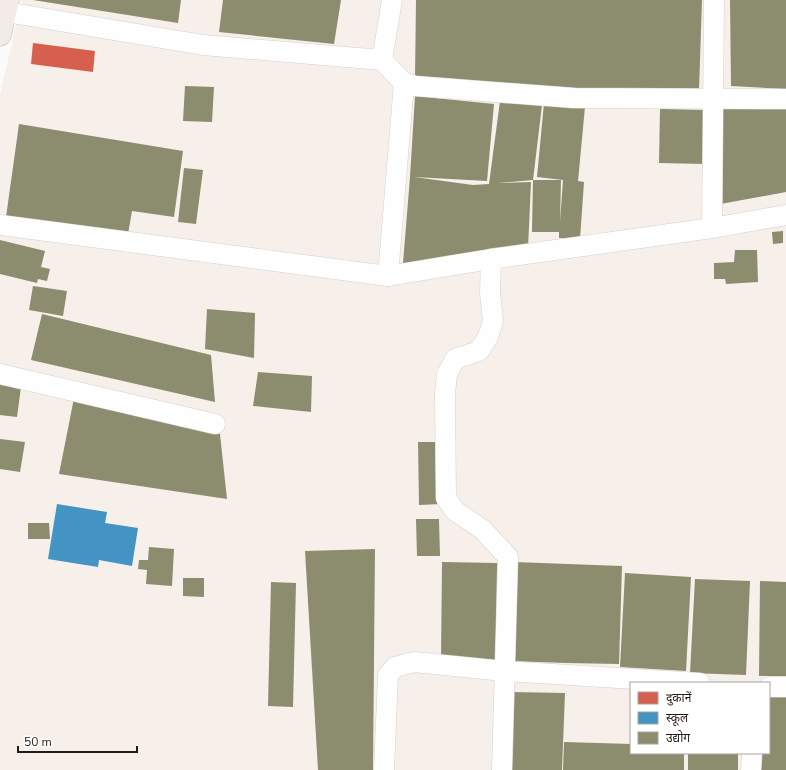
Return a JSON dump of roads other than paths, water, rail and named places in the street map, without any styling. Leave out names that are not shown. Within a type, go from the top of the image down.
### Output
[{"type":"main road","points":[[0,35],[7,6]]},
{"type":"street","points":[[382,60],[392,0]]},
{"type":"street","points":[[712,228],[714,0]]},
{"type":"street","points":[[7,6],[203,45],[382,60],[404,83],[415,86],[574,98],[786,99]]},
{"type":"street","points":[[388,276],[404,83]]},
{"type":"street","points":[[0,224],[388,276],[491,258],[712,228],[786,215]]},
{"type":"street","points":[[491,258],[490,293],[493,321],[488,337],[479,351],[455,359],[447,374],[445,394],[445,474],[446,498],[455,511],[482,529],[508,557],[502,770]]},
{"type":"street","points":[[0,374],[215,424]]},
{"type":"street","points":[[384,770],[388,675],[395,667],[414,662],[504,671],[684,682]]},
{"type":"street","points":[[770,687],[786,687]]},
{"type":"street","points":[[752,754],[752,770]]}]
